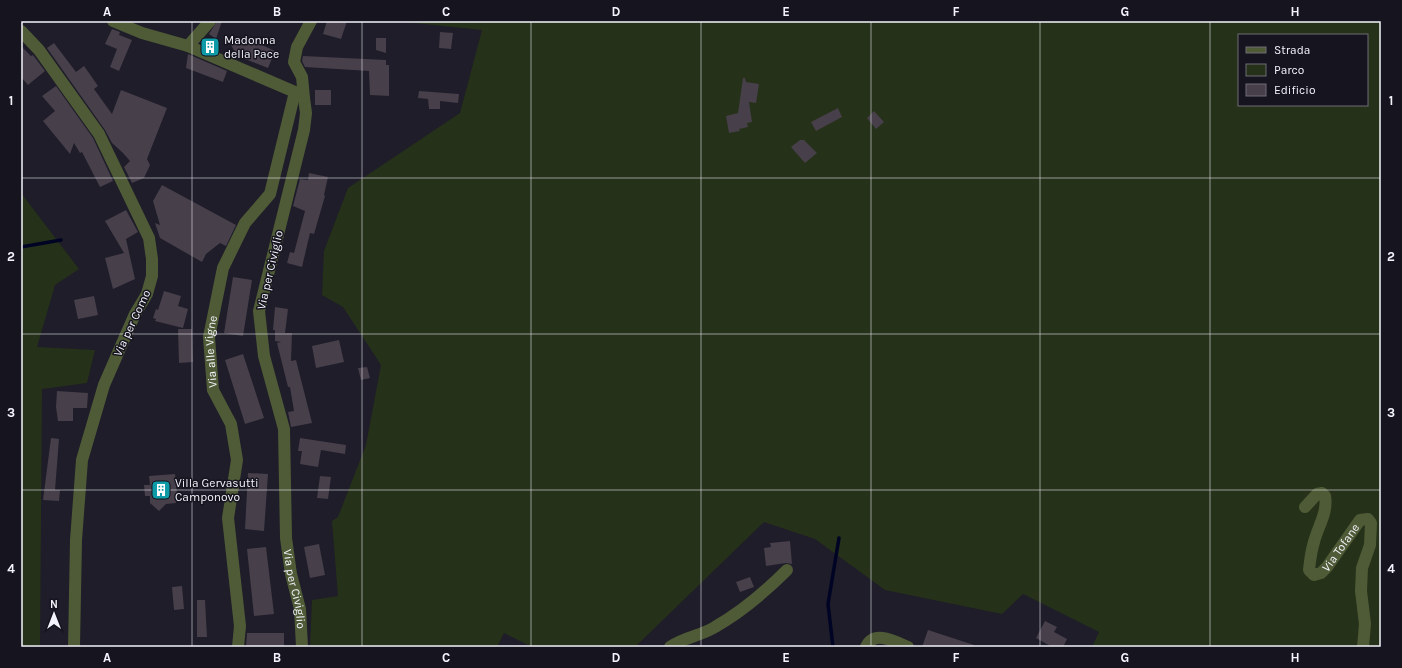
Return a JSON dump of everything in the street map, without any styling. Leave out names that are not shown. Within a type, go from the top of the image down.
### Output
[{"type":"street","points":[[113,21],[142,33],[188,46],[299,95]]},
{"type":"street","points":[[188,46],[210,21]]},
{"type":"street","name":"Via per Civiglio","points":[[302,647],[300,609],[291,574],[286,538],[284,429],[264,356],[259,311],[304,130],[306,113],[299,95],[302,77],[294,62],[297,47],[311,21]]},
{"type":"street","name":"Via per Como","points":[[21,31],[39,50],[99,134],[149,238],[152,259],[152,276],[147,294],[135,314],[104,385],[82,460],[76,540],[74,647]]},
{"type":"street","name":"Via alle Vigne","points":[[238,647],[240,626],[228,518],[237,460],[231,424],[213,390],[209,337],[223,268],[245,223],[270,194],[299,95]]},
{"type":"street","name":"Via Tofane","points":[[1306,507],[1317,494],[1322,493],[1325,496],[1326,505],[1324,514],[1314,540],[1310,558],[1309,570],[1314,575],[1321,573],[1327,567],[1360,520],[1368,519],[1371,523],[1370,544],[1362,568],[1361,591],[1365,624],[1363,647]]},
{"type":"street","points":[[670,647],[677,642],[714,628],[768,589],[788,570]]},
{"type":"street","points":[[866,647],[870,641],[878,638],[888,638],[908,647]]},
{"type":"green space","points":[[395,21],[1381,21],[1381,647],[1092,647],[1099,632],[1023,594],[1002,614],[885,590],[815,539],[764,522],[635,647],[532,647],[504,633],[497,647],[310,647],[312,600],[338,596],[332,521],[338,517],[366,445],[381,365],[343,307],[322,295],[324,251],[348,188],[460,113],[482,30]]},
{"type":"green space","points":[[21,193],[79,269],[55,285],[37,347],[95,350],[87,383],[42,389],[40,647],[21,647]]},
{"type":"building","points":[[217,21],[222,21],[216,39],[209,34]]},
{"type":"building","points":[[327,21],[347,21],[341,39],[323,34]]},
{"type":"building","points":[[112,29],[120,32],[119,35],[132,40],[119,71],[110,67],[117,49],[105,44]]},
{"type":"building","points":[[440,32],[453,33],[451,49],[439,48]]},
{"type":"building","points":[[245,37],[275,51],[268,68],[237,56],[230,43]]},
{"type":"building","points":[[376,38],[386,38],[386,53],[376,50]]},
{"type":"building","points":[[54,43],[76,72],[84,66],[98,86],[94,89],[112,114],[121,90],[167,108],[147,159],[150,165],[144,178],[132,183],[124,167],[130,161],[112,143],[105,130],[47,48]]},
{"type":"building","points":[[21,46],[31,56],[33,55],[45,71],[28,85],[21,77]]},
{"type":"building","points":[[188,54],[227,71],[223,82],[186,68]]},
{"type":"building","points":[[303,56],[386,60],[386,65],[389,65],[389,96],[370,95],[369,71],[305,67],[302,61]]},
{"type":"building","points":[[743,78],[745,78],[746,82],[759,84],[756,103],[749,102],[752,122],[747,123],[748,127],[739,129],[740,131],[729,133],[726,116],[738,113]]},
{"type":"building","points":[[56,86],[93,138],[113,181],[100,187],[82,152],[80,153],[74,143],[70,154],[43,121],[55,111],[42,96]]},
{"type":"building","points":[[315,90],[331,90],[331,105],[315,105]]},
{"type":"building","points":[[419,91],[459,94],[458,103],[440,101],[440,109],[429,109],[428,99],[418,98]]},
{"type":"building","points":[[838,108],[842,117],[816,131],[811,122]]},
{"type":"building","points":[[874,111],[884,122],[876,129],[867,118]]},
{"type":"building","points":[[800,140],[804,140],[817,153],[805,163],[791,147]]},
{"type":"building","points":[[309,173],[328,177],[325,196],[314,234],[310,233],[302,267],[287,263],[290,252],[294,253],[305,211],[293,206],[300,179],[308,180]]},
{"type":"building","points":[[162,185],[236,225],[226,246],[220,243],[206,254],[202,262],[160,238],[155,223],[160,225],[153,201]]},
{"type":"building","points":[[126,210],[138,232],[126,239],[135,279],[113,289],[105,258],[124,253],[105,221]]},
{"type":"building","points":[[233,277],[252,280],[243,336],[224,333]]},
{"type":"building","points":[[164,291],[181,296],[178,306],[188,309],[183,328],[155,321],[156,319],[153,318],[156,309],[158,310]]},
{"type":"building","points":[[94,296],[98,315],[78,319],[74,300]]},
{"type":"building","points":[[275,307],[288,309],[285,333],[292,333],[291,361],[296,360],[312,423],[291,427],[288,412],[294,411],[290,387],[288,387],[277,343],[281,342],[275,341],[275,330],[273,330]]},
{"type":"building","points":[[178,329],[192,329],[193,362],[179,363]]},
{"type":"building","points":[[339,340],[344,362],[316,368],[312,346]]},
{"type":"building","points":[[243,354],[264,418],[245,424],[225,360]]},
{"type":"building","points":[[367,367],[370,378],[361,380],[358,368]]},
{"type":"building","points":[[57,391],[88,393],[87,408],[73,408],[73,421],[58,421],[56,407]]},
{"type":"building","points":[[51,438],[59,439],[55,490],[60,490],[59,501],[43,500]]},
{"type":"building","points":[[300,438],[346,445],[345,454],[321,450],[318,467],[300,464],[302,451],[298,451]]},
{"type":"building","points":[[248,473],[268,474],[264,531],[245,529]]},
{"type":"building","name":"Villa Gervasutti Camponovo","points":[[175,474],[177,494],[176,503],[166,504],[159,511],[150,503],[150,496],[145,496],[144,485],[150,485],[149,476]]},
{"type":"building","points":[[320,476],[331,477],[328,499],[317,498]]},
{"type":"building","points":[[790,541],[792,564],[786,563],[766,566],[764,548],[771,547],[770,543]]},
{"type":"building","points":[[319,544],[325,575],[310,578],[304,547]]},
{"type":"building","points":[[266,547],[274,614],[254,616],[247,549]]},
{"type":"building","points":[[750,577],[754,587],[740,592],[736,582]]},
{"type":"building","points":[[182,586],[184,609],[174,610],[172,587]]},
{"type":"building","points":[[197,600],[205,600],[207,637],[197,637]]},
{"type":"building","points":[[1045,621],[1057,627],[1054,632],[1067,639],[1063,647],[1052,647],[1036,638]]},
{"type":"building","points":[[928,630],[974,645],[974,647],[922,647]]},
{"type":"building","points":[[247,633],[284,633],[284,647],[246,647]]},
{"type":"waterway","points":[[21,247],[61,240]]},
{"type":"waterway","points":[[833,647],[828,604],[839,538]]},
{"type":"place","name":"Madonna della Pace","points":[[210,47]]},
{"type":"place","name":"Villa Gervasutti Camponovo","points":[[161,490]]}]
